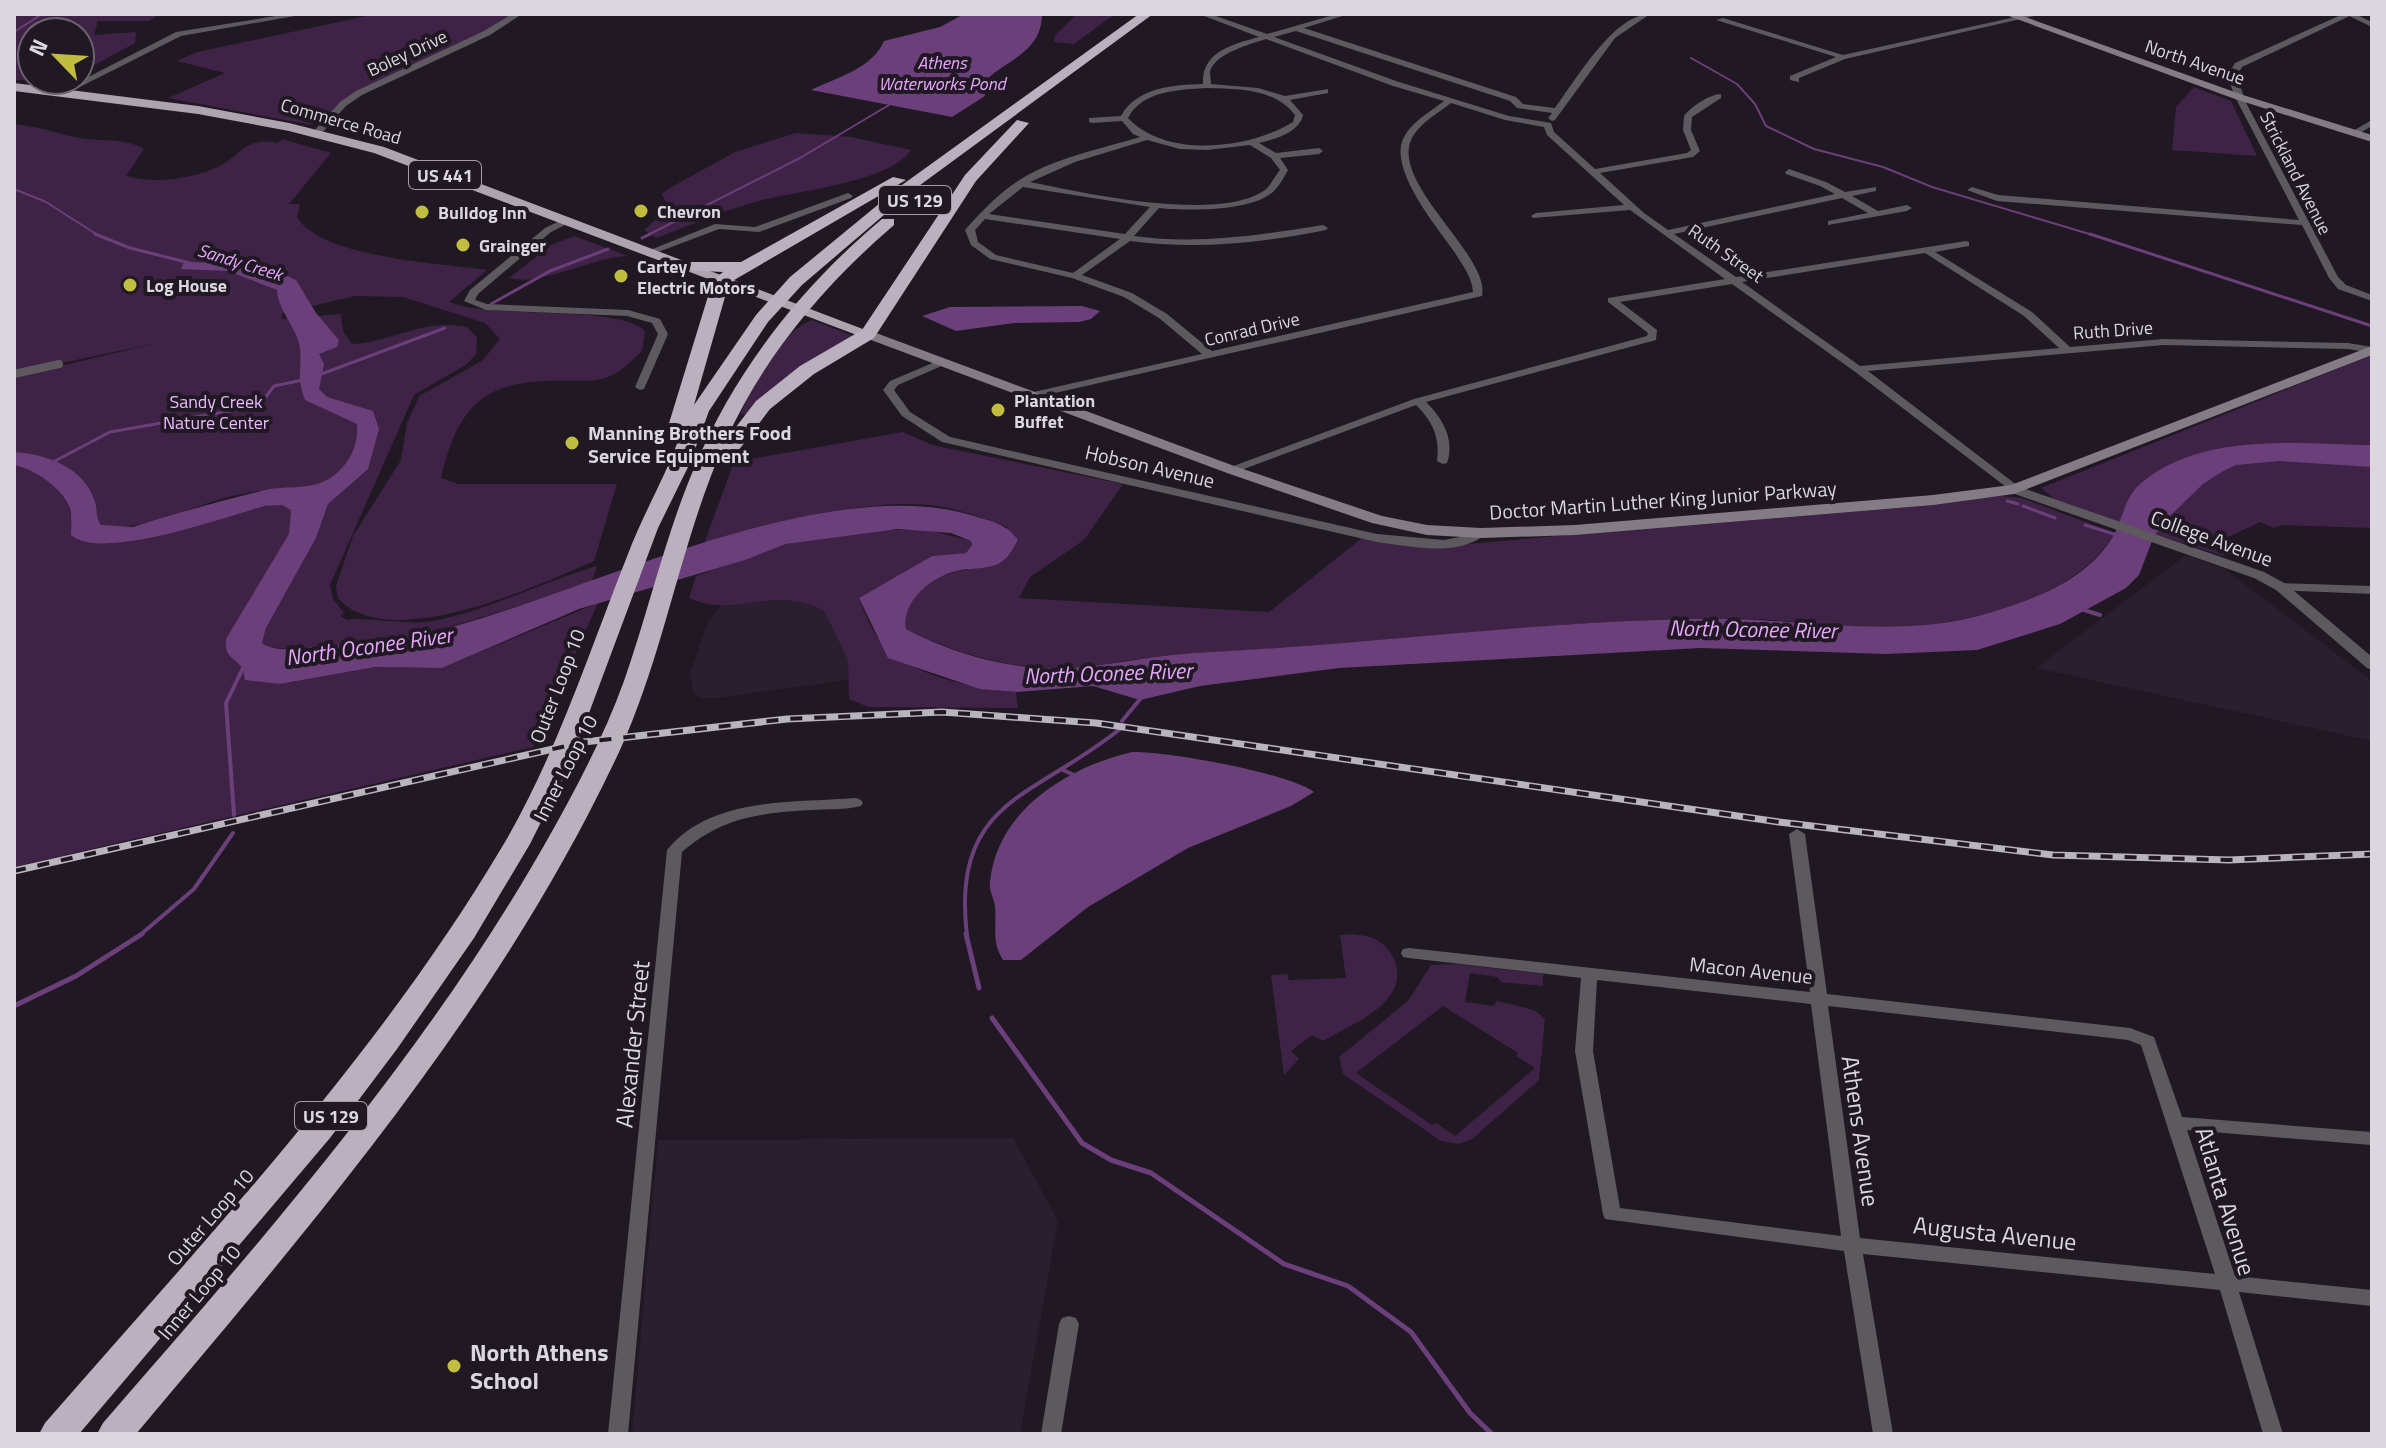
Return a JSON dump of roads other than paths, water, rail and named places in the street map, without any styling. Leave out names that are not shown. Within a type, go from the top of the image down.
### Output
[{"type":"highway","name":"US 129","points":[[1022,123],[1151,22]]},
{"type":"highway","name":"Outer Loop 10","points":[[57,1434],[269,1191],[355,1086],[464,932],[517,844],[558,764],[648,528],[680,463],[699,411],[762,319],[796,281],[907,188],[990,126],[1151,22]]},
{"type":"highway","name":"Commerce Road","points":[[94,96],[247,116],[379,150],[868,334]]},
{"type":"highway","name":"Inner Loop 10","points":[[115,1434],[303,1212],[429,1050],[528,898],[622,715],[653,631],[706,464],[737,402],[790,324],[881,228],[1022,123]]},
{"type":"highway","points":[[690,508],[745,425],[763,405],[807,370],[868,334],[970,178],[1022,123]]},
{"type":"highway","points":[[648,528],[721,280],[990,126]]},
{"type":"highway","points":[[687,266],[717,269],[747,266]]},
{"type":"main road","name":"North Avenue","points":[[2014,16],[2239,97],[2372,139]]},
{"type":"main road","points":[[2193,80],[2233,80]]},
{"type":"main road","name":"Doctor Martin Luther King Junior Parkway","points":[[868,334],[1232,470],[1378,520],[1427,530],[1481,533],[1575,530],[1933,500],[2014,489],[2372,350]]},
{"type":"street","points":[[224,14],[229,24]]},
{"type":"street","points":[[96,75],[170,38],[229,24],[302,14]]},
{"type":"street","name":"Boley Drive","points":[[318,132],[343,104],[359,93],[473,40],[518,14]]},
{"type":"street","points":[[1203,14],[1450,100],[1508,118],[1548,125],[1612,36],[1646,14]]},
{"type":"street","points":[[1207,86],[1206,71],[1215,58],[1264,37],[1345,14]]},
{"type":"street","points":[[1796,80],[1793,78],[1843,57],[2014,16],[2039,14]]},
{"type":"street","points":[[2233,80],[2232,71],[2242,62],[2349,14],[2372,25]]},
{"type":"street","points":[[1720,20],[1843,57]]},
{"type":"street","points":[[1296,28],[1513,99],[1520,106],[1557,111]]},
{"type":"street","name":"Strickland Avenue","points":[[2233,80],[2322,258],[2342,287],[2372,298]]},
{"type":"street","points":[[1284,99],[1299,115],[1297,123],[1274,138],[1254,144],[1193,147],[1147,137],[1128,126],[1124,118],[1127,108],[1148,96],[1207,86],[1256,90],[1284,99],[1325,91]]},
{"type":"street","points":[[1591,172],[1690,155],[1696,151],[1686,134],[1687,117],[1692,109],[1718,96]]},
{"type":"street","name":"Conrad Drive","points":[[1033,395],[1478,294],[1478,281],[1437,221],[1406,163],[1406,142],[1416,129],[1450,100]]},
{"type":"street","points":[[1092,120],[1124,118]]},
{"type":"street","points":[[2355,132],[2372,123]]},
{"type":"street","name":"Ruth Street","points":[[1548,125],[1550,133],[1632,207],[1858,369],[2014,489]]},
{"type":"street","points":[[1147,137],[1060,161],[1019,183],[981,216],[970,230],[974,243],[993,257],[1075,276],[1128,295],[1210,355]]},
{"type":"street","points":[[1019,183],[1156,206],[1213,207],[1264,194],[1281,180],[1284,170],[1274,156],[1254,144]]},
{"type":"street","points":[[1274,156],[1319,151]]},
{"type":"street","points":[[1789,172],[1844,195],[1877,214]]},
{"type":"street","points":[[1666,233],[1873,189]]},
{"type":"street","points":[[1972,190],[1997,198],[2306,223]]},
{"type":"street","points":[[650,252],[718,226],[756,230],[848,196]]},
{"type":"street","points":[[1075,276],[1125,240],[1156,206]]},
{"type":"street","points":[[1536,216],[1632,207]]},
{"type":"street","points":[[1831,223],[1907,208]]},
{"type":"street","points":[[981,216],[1125,240],[1204,244],[1323,228]]},
{"type":"street","points":[[566,221],[534,241],[474,292],[469,301],[486,307],[628,313],[656,321],[663,334],[640,387]]},
{"type":"street","points":[[1232,470],[1418,401],[1646,341],[1653,332],[1612,300],[1966,244]]},
{"type":"street","points":[[1926,250],[2028,314],[2067,350]]},
{"type":"street","name":"Ruth Drive","points":[[1858,369],[2164,342],[2240,342],[2372,350]]},
{"type":"street","name":"Hobson Avenue","points":[[942,362],[894,383],[888,390],[906,414],[946,440],[1377,538],[1434,543],[1469,542],[1481,533]]},
{"type":"street","points":[[14,374],[59,364]]},
{"type":"street","points":[[1418,401],[1438,420],[1445,439],[1443,461]]},
{"type":"street","points":[[2036,480],[2034,490],[2043,501]]},
{"type":"street","name":"College Avenue","points":[[2014,489],[2241,567],[2281,587],[2372,665]]},
{"type":"street","points":[[2281,587],[2372,590]]},
{"type":"street","name":"Alexander Street","points":[[618,1434],[675,850],[697,829],[727,816],[756,809],[856,803]]},
{"type":"street","name":"Athens Avenue","points":[[1797,834],[1852,1245],[1883,1434]]},
{"type":"street","name":"Macon Avenue","points":[[1409,953],[2089,1029]]},
{"type":"street","name":"Augusta Avenue","points":[[1589,975],[1584,1051],[1612,1214],[1852,1245],[2372,1298]]},
{"type":"street","name":"Atlanta Avenue","points":[[2089,1029],[2130,1034],[2148,1041],[2178,1123],[2273,1434]]},
{"type":"street","points":[[2178,1123],[2371,1138]]},
{"type":"street","points":[[1051,1434],[1069,1324]]},
{"type":"water","name":"Athens Waterworks Pond","points":[[964,14],[1042,14],[1036,38],[1029,47],[983,83],[985,96],[952,117],[811,90],[863,65],[884,41],[940,27]]},
{"type":"water","name":"North Oconee River","points":[[184,262],[227,263],[281,273],[296,280],[316,313],[339,340],[337,347],[319,354],[324,364],[319,389],[327,397],[373,411],[379,429],[368,469],[328,504],[316,538],[266,628],[262,643],[280,649],[350,645],[418,635],[510,609],[714,539],[786,520],[854,508],[919,506],[989,521],[1005,527],[1018,540],[1008,556],[998,564],[951,572],[922,590],[909,608],[906,629],[974,656],[1011,665],[1083,667],[1193,653],[1657,620],[1758,620],[1874,627],[1932,624],[2006,608],[2073,577],[2101,553],[2112,538],[2130,496],[2140,484],[2164,467],[2192,455],[2251,444],[2372,445],[2372,467],[2279,461],[2236,465],[2223,471],[2203,484],[2170,516],[2154,536],[2139,575],[2126,588],[2060,624],[1977,650],[1887,654],[1701,648],[1339,668],[1200,686],[1140,700],[1093,686],[1017,692],[980,689],[888,658],[859,598],[932,556],[966,553],[972,545],[971,541],[951,533],[898,529],[786,544],[745,560],[579,609],[442,668],[375,667],[280,684],[245,680],[243,669],[228,653],[226,639],[289,534],[291,510],[282,505],[265,506],[135,541],[86,542],[71,535],[70,509],[61,494],[39,475],[14,465],[14,452],[51,459],[73,471],[90,490],[101,525],[133,527],[265,490],[316,484],[332,477],[343,467],[352,454],[357,424],[305,400],[300,379],[298,341],[277,290],[228,271],[181,269]]},
{"type":"water","points":[[1082,306],[1100,311],[1091,319],[1079,322],[1014,323],[956,331],[922,316],[950,307]]},
{"type":"water","points":[[1132,752],[1226,764],[1280,778],[1314,792],[1291,806],[1188,848],[1088,907],[1021,960],[1003,960],[996,940],[995,906],[990,885],[995,856],[1006,833],[1021,813],[1061,781],[1108,759]]},
{"type":"waterway","points":[[14,32],[42,14]]},
{"type":"waterway","points":[[1691,58],[1737,84],[1755,104],[1766,126],[1814,149],[1883,167],[1932,187],[2096,236]]},
{"type":"waterway","points":[[646,236],[800,158],[889,105]]},
{"type":"waterway","name":"Sandy Creek","points":[[14,189],[46,202],[97,235]]},
{"type":"waterway","points":[[646,236],[650,234]]},
{"type":"waterway","points":[[2090,234],[2372,326]]},
{"type":"waterway","name":"Sandy Creek","points":[[97,235],[130,248],[190,263]]},
{"type":"waterway","points":[[642,238],[646,236]]},
{"type":"waterway","points":[[491,304],[550,271],[608,249]]},
{"type":"waterway","points":[[316,376],[445,328]]},
{"type":"waterway","points":[[53,462],[110,432],[259,406],[274,386],[303,380]]},
{"type":"waterway","points":[[2007,501],[2018,504]]},
{"type":"waterway","points":[[2023,506],[2055,518]]},
{"type":"waterway","points":[[2085,525],[2117,535]]},
{"type":"waterway","points":[[2084,610],[2100,615]]},
{"type":"waterway","points":[[234,815],[226,703],[244,666]]},
{"type":"waterway","points":[[1122,721],[1141,698]]},
{"type":"waterway","points":[[967,936],[965,891],[972,856],[985,829],[1005,807],[1029,789],[1120,729]]},
{"type":"waterway","points":[[1061,769],[1078,777]]},
{"type":"waterway","points":[[139,936],[194,889],[233,833]]},
{"type":"waterway","points":[[966,934],[979,988]]},
{"type":"waterway","points":[[14,1006],[76,976],[139,936]]},
{"type":"waterway","points":[[992,1018],[1082,1143],[1111,1160],[1151,1173],[1284,1264],[1348,1286],[1411,1332],[1470,1413],[1492,1434]]},
{"type":"railway","points":[[14,871],[584,742],[787,719],[942,712],[1096,723],[1779,822],[2053,855],[2229,860],[2372,854]]},
{"type":"place","name":"Chevron","points":[[641,211]]},
{"type":"place","name":"Bulldog Inn","points":[[422,212]]},
{"type":"place","name":"Grainger","points":[[463,245]]},
{"type":"place","name":"Cartey Electric Motors","points":[[621,276]]},
{"type":"place","name":"Log House","points":[[130,285]]},
{"type":"place","name":"Plantation Buffet","points":[[998,410]]},
{"type":"place","name":"Manning Brothers Food Service Equipment","points":[[572,443]]},
{"type":"place","name":"North Athens School","points":[[454,1366]]},
{"type":"park label","name":"Sandy Creek Nature Center","points":[[216,411]]}]
